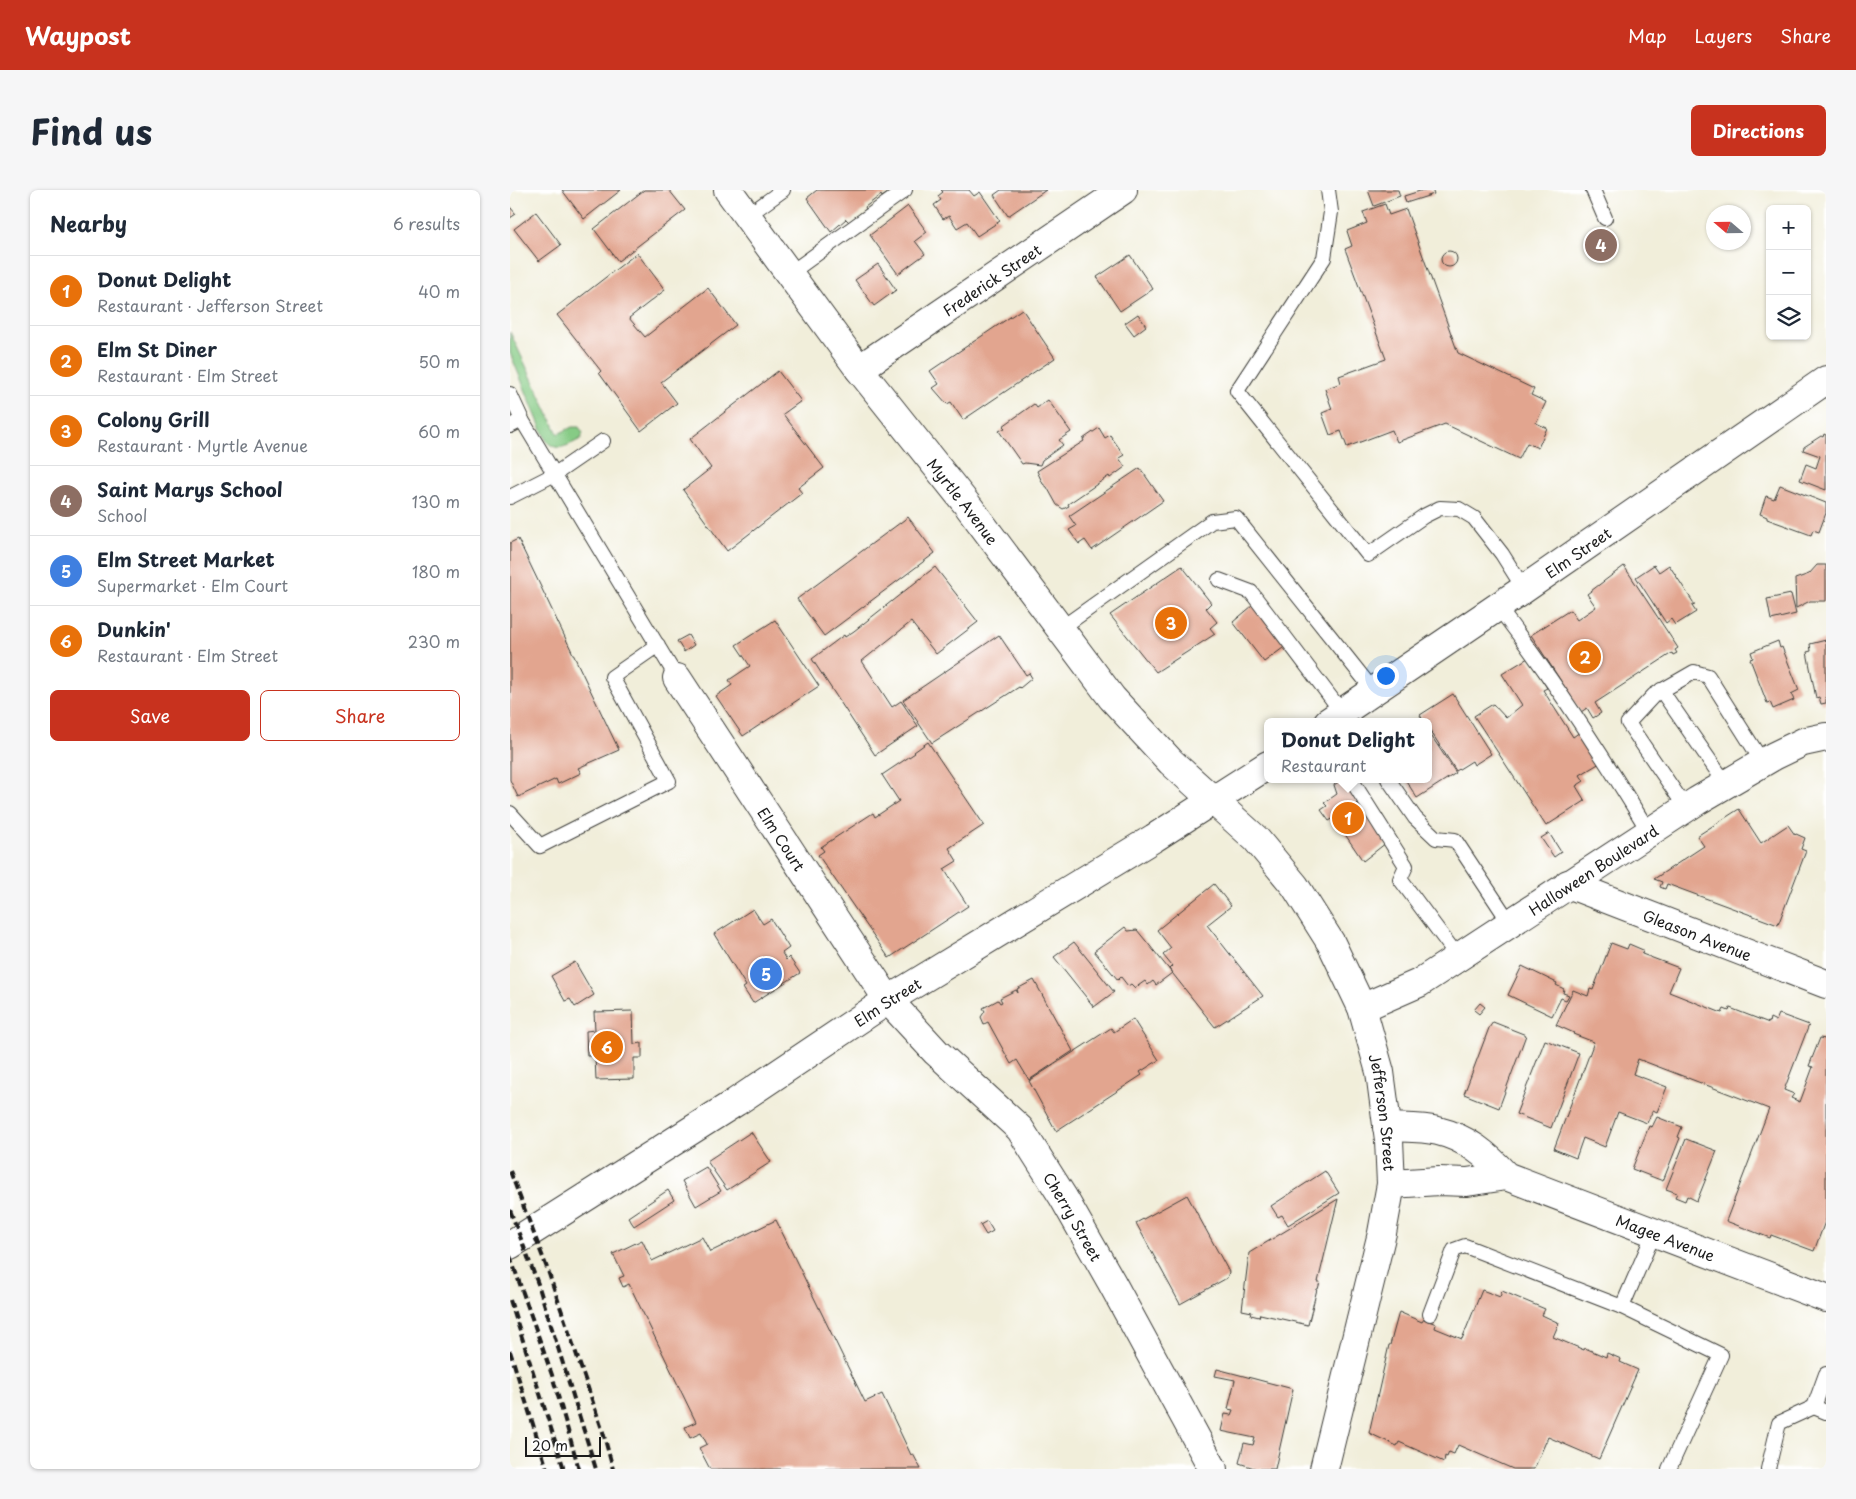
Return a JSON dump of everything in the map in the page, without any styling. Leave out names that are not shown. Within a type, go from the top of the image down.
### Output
[{"type":"street","name":"Myrtle Avenue","points":[[728,190],[859,369],[969,506],[1112,698],[1171,762],[1213,801]]},
{"type":"street","name":"Frederick Street","points":[[859,369],[1123,190]]},
{"type":"street","name":"Elm Street","points":[[1339,718],[1373,690],[1821,388]]},
{"type":"street","name":"Elm Court","points":[[677,678],[888,1000]]},
{"type":"street","name":"Halloween Boulevard","points":[[1362,1008],[1419,983],[1568,884],[1726,784],[1803,742],[1826,737]]},
{"type":"street","name":"Elm Street","points":[[510,1245],[736,1102],[888,1000],[1213,801],[1264,768]]},
{"type":"street","name":"Jefferson Street","points":[[1213,801],[1256,839],[1295,886],[1331,943],[1362,1008],[1380,1072],[1389,1140],[1390,1184],[1382,1233],[1324,1469]]},
{"type":"street","name":"Gleason Avenue","points":[[1568,884],[1826,984]]},
{"type":"street","name":"Cherry Street","points":[[888,1000],[936,1052],[1020,1129],[1063,1197],[1213,1469]]},
{"type":"street","name":"Magee Avenue","points":[[1387,1127],[1438,1131],[1468,1143],[1489,1157],[1506,1176],[1826,1298]]},
{"type":"street","name":"Magee Avenue","points":[[1390,1184],[1439,1181],[1467,1182],[1506,1176]]},
{"type":"lane","points":[[747,216],[783,190]]},
{"type":"lane","points":[[789,274],[905,190]]},
{"type":"lane","points":[[1328,190],[1331,212],[1324,258],[1237,391],[1368,554],[1424,516],[1440,508],[1458,509],[1474,518],[1502,554],[1524,589]]},
{"type":"lane","points":[[1593,190],[1605,218]]},
{"type":"lane","points":[[510,394],[516,423],[554,474],[677,678]]},
{"type":"lane","points":[[510,496],[554,474],[603,441]]},
{"type":"lane","points":[[1060,629],[1212,521],[1236,518],[1373,690]]},
{"type":"lane","points":[[1219,580],[1251,592],[1339,718]]},
{"type":"lane","points":[[1498,607],[1539,662],[1609,765],[1649,832]]},
{"type":"lane","points":[[510,813],[540,846],[669,781],[612,677],[658,646]]},
{"type":"lane","points":[[1686,808],[1628,723],[1654,694],[1694,672],[1708,676],[1763,763]]},
{"type":"lane","points":[[1661,690],[1726,784]]},
{"type":"lane","points":[[1354,783],[1406,866],[1400,879],[1458,957]]},
{"type":"lane","points":[[1391,783],[1415,818],[1436,838],[1456,840],[1510,923]]},
{"type":"lane","points":[[1622,1307],[1654,1233]]},
{"type":"lane","points":[[1430,1314],[1454,1250],[1465,1246],[1622,1307],[1721,1355],[1669,1469]]},
{"type":"lane","points":[[1768,1469],[1779,1423],[1820,1409],[1826,1374]]},
{"type":"green space","points":[[510,332],[558,434],[572,427],[579,427],[583,433],[581,439],[562,447],[554,447],[546,440],[510,353]]},
{"type":"building","points":[[562,190],[621,190],[584,219]]},
{"type":"building","points":[[644,190],[669,190],[685,210],[618,261],[594,229]]},
{"type":"building","points":[[817,190],[892,190],[882,197],[881,195],[849,222],[846,219],[831,232],[807,198]]},
{"type":"building","points":[[941,190],[969,190],[974,196],[980,192],[1000,221],[977,236],[967,222],[957,228],[949,216],[943,219],[934,205],[941,200],[938,196],[943,192]]},
{"type":"building","points":[[1001,190],[1046,190],[1008,216],[994,195]]},
{"type":"building","points":[[1368,190],[1398,190],[1400,196],[1374,206]]},
{"type":"building","points":[[1423,190],[1432,190],[1434,194],[1406,203],[1404,196]]},
{"type":"building","points":[[1385,204],[1389,215],[1406,209],[1458,353],[1534,389],[1531,395],[1546,402],[1536,423],[1547,428],[1538,448],[1527,443],[1519,459],[1445,424],[1397,442],[1392,430],[1347,447],[1341,431],[1330,435],[1322,413],[1332,409],[1325,389],[1341,383],[1339,376],[1386,359],[1345,249],[1352,246],[1347,231],[1367,223],[1363,212]]},
{"type":"building","points":[[908,206],[927,232],[915,241],[925,254],[898,274],[870,235]]},
{"type":"building","points":[[510,207],[516,214],[510,218]]},
{"type":"building","points":[[536,212],[561,245],[539,261],[514,229]]},
{"type":"building","points":[[1449,251],[1455,253],[1457,259],[1455,265],[1449,267],[1443,265],[1441,259],[1443,253]]},
{"type":"building","points":[[637,253],[665,290],[629,318],[645,337],[708,288],[736,325],[661,382],[677,403],[641,431],[599,373],[601,371],[557,315]]},
{"type":"building","points":[[1130,255],[1153,289],[1120,311],[1097,277]]},
{"type":"building","points":[[878,264],[896,290],[874,306],[855,280]]},
{"type":"building","points":[[1022,309],[1055,358],[963,420],[951,402],[947,404],[933,388],[939,384],[930,371]]},
{"type":"building","points":[[1138,314],[1146,326],[1134,335],[1125,323]]},
{"type":"building","points":[[778,371],[801,401],[783,414],[824,468],[798,488],[802,493],[727,551],[683,490],[711,468],[690,439]]},
{"type":"building","points":[[1048,400],[1071,432],[1059,440],[1063,445],[1042,460],[1040,465],[1022,464],[999,431],[1005,428],[1003,426],[1034,404],[1037,408]]},
{"type":"building","points":[[1099,428],[1105,438],[1110,435],[1124,455],[1119,458],[1125,467],[1110,478],[1109,476],[1063,509],[1057,505],[1037,471],[1084,441],[1083,439]]},
{"type":"building","points":[[1824,434],[1826,435],[1826,490],[1800,480],[1806,464],[1816,468],[1820,456],[1803,450],[1804,447],[1821,436],[1823,437]]},
{"type":"building","points":[[1140,468],[1163,501],[1092,550],[1085,540],[1079,544],[1069,530],[1076,526],[1069,516]]},
{"type":"building","points":[[1780,485],[1826,503],[1826,513],[1819,532],[1813,530],[1811,535],[1767,519],[1767,517],[1760,514],[1766,496],[1774,499]]},
{"type":"building","points":[[908,517],[935,553],[824,636],[797,599]]},
{"type":"building","points":[[518,539],[619,750],[578,768],[581,773],[558,784],[556,779],[518,797],[510,780],[510,543]]},
{"type":"building","points":[[1654,565],[1659,572],[1669,565],[1695,605],[1692,606],[1696,612],[1675,625],[1671,619],[1666,623],[1636,577]]},
{"type":"building","points":[[1817,565],[1826,565],[1826,601],[1810,601],[1796,608],[1795,579],[1809,574]]},
{"type":"building","points":[[1182,566],[1211,603],[1206,608],[1217,622],[1210,628],[1215,634],[1156,672],[1110,615]]},
{"type":"building","points":[[1624,566],[1678,648],[1675,650],[1677,653],[1673,655],[1672,653],[1595,703],[1601,713],[1593,718],[1587,708],[1581,712],[1531,635],[1570,610],[1577,620],[1596,607],[1587,594]]},
{"type":"building","points":[[935,567],[978,622],[936,654],[911,622],[862,661],[892,707],[901,701],[918,726],[875,755],[812,659],[844,635],[845,637],[854,631]]},
{"type":"building","points":[[1791,594],[1796,614],[1771,620],[1767,599]]},
{"type":"building","points":[[1252,606],[1258,606],[1287,645],[1264,662],[1233,622]]},
{"type":"building","points":[[775,620],[819,686],[743,736],[716,696],[732,685],[729,680],[750,666],[736,645]]},
{"type":"building","points":[[688,635],[694,645],[684,652],[677,641]]},
{"type":"building","points":[[999,635],[1026,675],[1029,673],[1032,678],[1020,688],[932,743],[903,700]]},
{"type":"building","points":[[1826,640],[1826,703],[1821,704],[1819,697],[1816,698],[1807,652],[1811,651],[1810,644]]},
{"type":"building","points":[[1778,641],[1799,690],[1791,694],[1794,700],[1773,709],[1770,702],[1767,703],[1750,659],[1753,658],[1751,652]]},
{"type":"building","points":[[1528,658],[1547,688],[1543,690],[1573,737],[1580,732],[1600,763],[1580,775],[1584,781],[1576,786],[1585,801],[1546,826],[1474,716],[1493,704],[1506,718],[1522,705],[1502,674]]},
{"type":"building","points":[[1453,694],[1491,754],[1474,765],[1472,761],[1456,771],[1432,733],[1432,718],[1422,718],[1420,715]]},
{"type":"building","points":[[1432,737],[1456,773],[1417,798],[1408,783],[1432,783]]},
{"type":"building","points":[[928,742],[984,825],[949,848],[957,861],[944,869],[968,906],[889,958],[818,855],[824,851],[821,847],[873,813],[875,817],[899,801],[882,775]]},
{"type":"building","points":[[1345,783],[1386,843],[1363,861],[1334,818],[1329,821],[1321,810],[1327,806],[1324,803],[1337,794],[1334,785]]},
{"type":"building","points":[[1739,809],[1761,843],[1788,825],[1795,835],[1805,838],[1801,849],[1806,851],[1778,925],[1667,884],[1665,889],[1660,887],[1662,882],[1654,879],[1704,846],[1697,836]]},
{"type":"building","points":[[1549,833],[1561,852],[1554,857],[1541,838]]},
{"type":"building","points":[[1214,884],[1231,906],[1207,925],[1263,996],[1215,1027],[1169,969],[1172,966],[1163,955],[1171,948],[1157,930]]},
{"type":"building","points":[[753,909],[763,924],[771,919],[789,948],[782,953],[786,960],[789,957],[800,973],[753,1003],[743,988],[746,986],[714,934]]},
{"type":"building","points":[[1125,927],[1128,931],[1137,930],[1172,973],[1156,985],[1153,981],[1148,985],[1145,981],[1135,988],[1131,984],[1128,986],[1121,977],[1118,980],[1094,951]]},
{"type":"building","points":[[1074,942],[1114,992],[1094,1007],[1054,957]]},
{"type":"building","points":[[1611,943],[1627,949],[1629,944],[1643,950],[1642,954],[1679,968],[1669,992],[1722,1013],[1724,1009],[1729,1011],[1730,1008],[1769,1023],[1770,1018],[1776,1021],[1779,1014],[1809,1025],[1784,1090],[1794,1094],[1791,1098],[1800,1102],[1813,1067],[1809,1066],[1820,1038],[1825,1039],[1826,1036],[1826,1219],[1814,1251],[1771,1235],[1770,1238],[1726,1221],[1769,1109],[1638,1059],[1633,1074],[1667,1087],[1657,1112],[1653,1110],[1647,1123],[1618,1112],[1605,1147],[1583,1138],[1576,1158],[1554,1149],[1594,1042],[1556,1025],[1573,990],[1588,996],[1590,989],[1593,990]]},
{"type":"building","points":[[575,962],[594,995],[575,1007],[570,999],[565,1001],[551,976]]},
{"type":"building","points":[[1522,966],[1557,983],[1556,985],[1564,989],[1563,993],[1569,995],[1566,1000],[1561,998],[1552,1016],[1508,995]]},
{"type":"building","points":[[1034,980],[1073,1051],[1029,1080],[1017,1060],[1011,1064],[988,1022],[984,1024],[981,1017],[985,1011],[983,1008],[998,1000],[1000,1003],[1002,1002],[1000,998],[1016,990],[1018,993],[1017,989]]},
{"type":"building","points":[[1480,1003],[1485,1007],[1479,1014],[1474,1010]]},
{"type":"building","points":[[633,1011],[634,1044],[642,1043],[642,1058],[634,1058],[634,1079],[596,1080],[595,1056],[587,1056],[586,1031],[595,1030],[594,1012]]},
{"type":"building","points":[[1133,1019],[1159,1060],[1140,1072],[1142,1075],[1056,1131],[1029,1081],[1111,1028],[1114,1032]]},
{"type":"building","points":[[1493,1022],[1526,1035],[1499,1108],[1464,1094]]},
{"type":"building","points":[[1545,1040],[1579,1053],[1551,1128],[1516,1114]]},
{"type":"building","points":[[1657,1117],[1682,1127],[1678,1137],[1680,1138],[1663,1181],[1632,1169],[1649,1126],[1652,1127]]},
{"type":"building","points":[[751,1132],[771,1162],[727,1190],[707,1161]]},
{"type":"building","points":[[1686,1139],[1717,1151],[1697,1201],[1687,1196],[1685,1201],[1675,1197],[1677,1193],[1666,1189]]},
{"type":"building","points":[[706,1167],[721,1191],[696,1206],[682,1181]]},
{"type":"building","points":[[1325,1171],[1339,1193],[1288,1225],[1282,1215],[1278,1217],[1271,1206]]},
{"type":"building","points":[[668,1190],[674,1200],[634,1226],[628,1217]]},
{"type":"building","points":[[1187,1195],[1229,1272],[1227,1278],[1180,1304],[1136,1223]]},
{"type":"building","points":[[1338,1199],[1318,1282],[1320,1282],[1308,1325],[1260,1314],[1259,1317],[1251,1315],[1252,1312],[1242,1310],[1249,1253]]},
{"type":"building","points":[[776,1220],[865,1402],[882,1394],[911,1455],[913,1454],[921,1469],[710,1469],[699,1448],[707,1444],[701,1433],[690,1438],[685,1427],[696,1422],[629,1284],[623,1287],[619,1278],[624,1276],[613,1254],[642,1240],[652,1261],[702,1237],[710,1252]]},
{"type":"building","points":[[987,1221],[993,1231],[986,1235],[980,1225]]},
{"type":"building","points":[[1482,1290],[1500,1297],[1502,1291],[1545,1309],[1542,1315],[1559,1323],[1553,1337],[1606,1357],[1607,1353],[1621,1359],[1620,1362],[1638,1370],[1599,1459],[1548,1437],[1534,1469],[1513,1469],[1458,1445],[1454,1454],[1449,1452],[1447,1457],[1445,1456],[1444,1462],[1399,1442],[1397,1446],[1369,1433],[1389,1345],[1399,1312],[1422,1322],[1424,1319],[1436,1324],[1435,1328],[1462,1339]]},
{"type":"building","points":[[1217,1369],[1293,1389],[1275,1469],[1257,1469],[1239,1463],[1244,1443],[1253,1445],[1255,1438],[1221,1431],[1225,1414],[1231,1415],[1233,1410],[1228,1409],[1235,1380],[1215,1376]]},
{"type":"railway","points":[[510,1171],[547,1268],[603,1432],[613,1469]]},
{"type":"railway","points":[[510,1210],[538,1284],[596,1469]]},
{"type":"railway","points":[[510,1256],[552,1375],[579,1469]]},
{"type":"railway","points":[[510,1300],[564,1469]]},
{"type":"railway","points":[[510,1351],[547,1469]]},
{"type":"place","name":"Saint Marys School","points":[[1601,245]]},
{"type":"place","name":"Colony Grill","points":[[1171,623]]},
{"type":"place","name":"Elm St Diner","points":[[1585,657]]},
{"type":"place","name":"Donut Delight","points":[[1348,818]]},
{"type":"place","name":"Elm Street Market","points":[[766,974]]},
{"type":"place","name":"Dunkin'","points":[[607,1047]]}]
